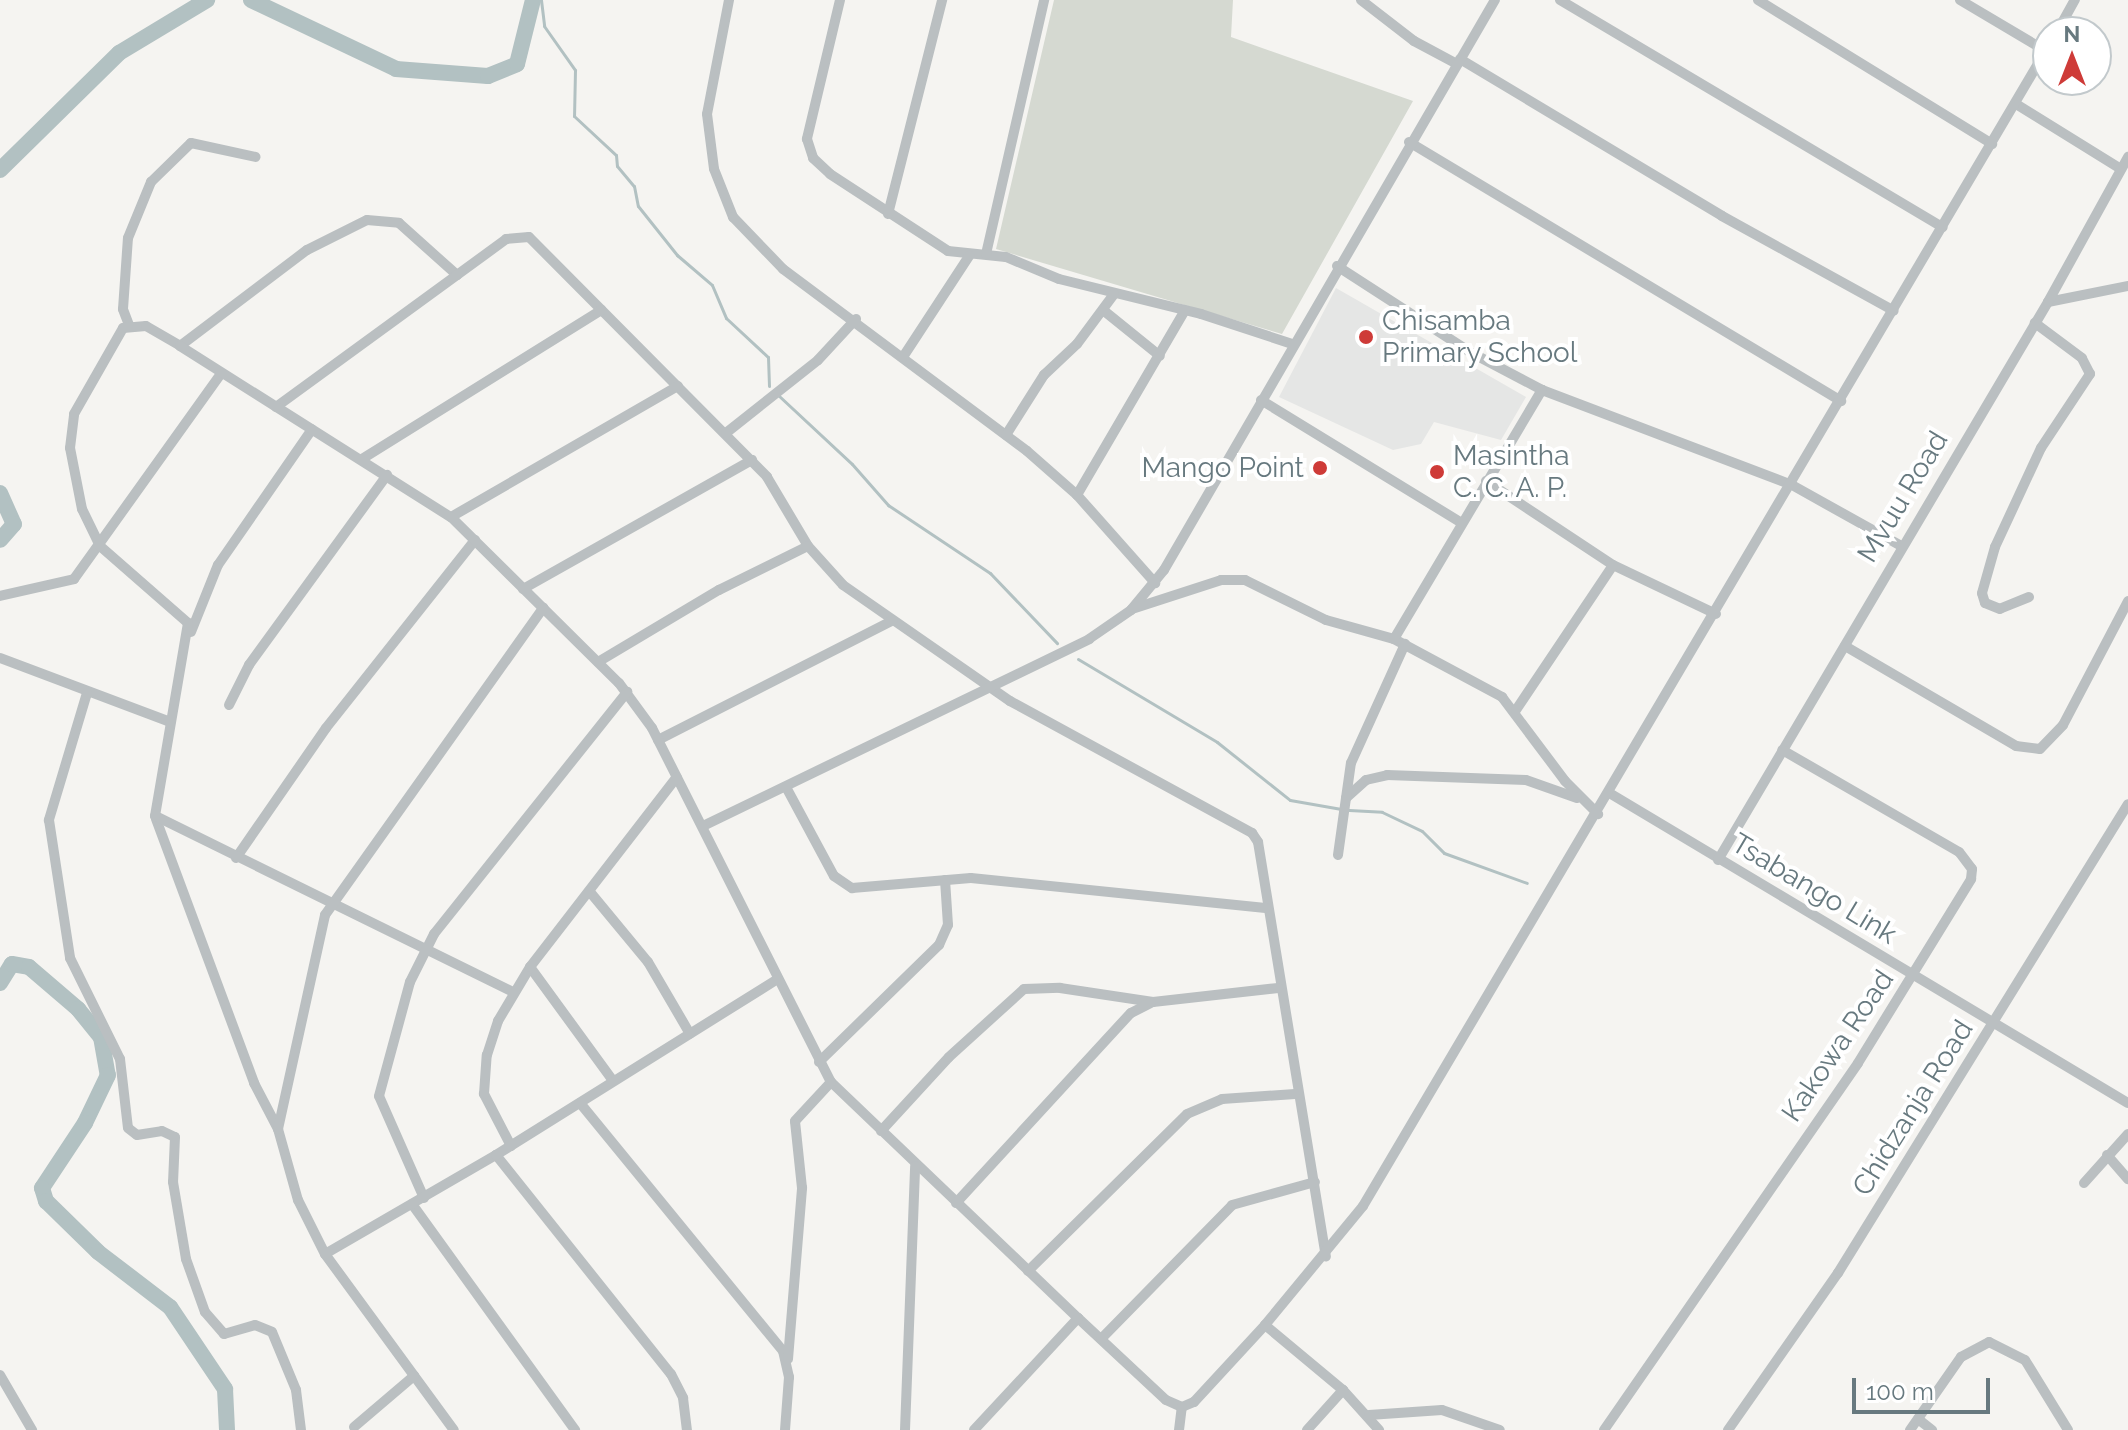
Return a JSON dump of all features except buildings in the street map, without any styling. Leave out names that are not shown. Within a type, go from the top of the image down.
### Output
[{"type":"street","points":[[729,0],[707,114],[714,169],[727,204],[757,247],[1006,435],[1077,495],[1155,583]]},
{"type":"street","points":[[840,0],[809,121],[809,149],[820,166],[935,245],[969,256],[986,254],[1114,294],[1185,310],[1292,344]]},
{"type":"street","points":[[888,214],[942,0]]},
{"type":"street","points":[[986,254],[1044,0]]},
{"type":"street","points":[[703,826],[1089,639],[1131,610],[1155,583],[1409,142],[1495,0]]},
{"type":"street","points":[[1560,0],[1943,227]]},
{"type":"street","points":[[1758,0],[1992,144]]},
{"type":"street","points":[[1960,0],[2032,41]]},
{"type":"street","points":[[1366,1],[1414,41],[1458,62],[1722,216],[1894,311]]},
{"type":"street","points":[[190,633],[183,615],[125,572],[100,546],[82,509],[71,465],[70,429],[118,334],[129,325],[146,326],[180,346],[220,375],[362,459],[451,517],[598,662],[627,692],[658,740],[703,826],[776,980],[831,1082],[915,1166],[1166,1400],[1182,1407],[1194,1402],[1326,1256],[1418,1118],[2032,76]]},
{"type":"street","points":[[2016,104],[2121,169]]},
{"type":"street","points":[[1409,142],[1841,401]]},
{"type":"street","points":[[129,325],[123,309],[128,238],[151,182],[191,143],[256,157]]},
{"type":"street","name":"Mvuu Road","points":[[1718,860],[2048,302],[2128,157]]},
{"type":"street","points":[[180,346],[307,250],[367,220],[399,223],[457,275]]},
{"type":"street","points":[[276,407],[506,239],[523,235],[752,460],[781,494],[808,546],[843,585],[991,687],[1252,833],[1258,842],[1265,908],[1295,1094],[1315,1182],[1326,1256]]},
{"type":"street","points":[[903,357],[969,256]]},
{"type":"street","points":[[1337,266],[1470,352],[1542,390],[1792,485],[1901,546]]},
{"type":"street","points":[[2048,302],[2128,286]]},
{"type":"street","points":[[1006,435],[1044,375],[1114,294]]},
{"type":"street","points":[[362,459],[601,310]]},
{"type":"street","points":[[1103,310],[1160,356]]},
{"type":"street","points":[[1077,495],[1185,310]]},
{"type":"street","points":[[726,433],[818,360],[856,319]]},
{"type":"street","points":[[2029,597],[2008,608],[1985,603],[1982,593],[1990,561],[2052,427],[2090,374],[2082,358],[2035,323]]},
{"type":"street","points":[[0,596],[70,582],[100,546],[220,375]]},
{"type":"street","points":[[451,517],[678,386]]},
{"type":"street","points":[[1338,855],[1354,751],[1400,641],[1460,522],[1542,390]]},
{"type":"street","points":[[1261,400],[1460,522]]},
{"type":"street","points":[[312,429],[218,565],[190,633],[170,722],[155,816],[254,1083],[278,1129],[298,1200],[325,1254],[454,1430]]},
{"type":"street","points":[[523,589],[752,460]]},
{"type":"street","points":[[229,705],[249,665],[387,475]]},
{"type":"street","points":[[1486,481],[1613,565],[1716,614]]},
{"type":"street","points":[[236,858],[326,728],[475,540]]},
{"type":"street","points":[[598,662],[719,590],[808,546]]},
{"type":"street","points":[[1516,710],[1613,565]]},
{"type":"street","points":[[1131,610],[1221,580],[1245,580],[1326,620],[1400,641],[1473,677],[1516,710],[1565,781],[1598,814]]},
{"type":"street","points":[[1845,646],[2016,746],[2040,749],[2063,725],[2128,601]]},
{"type":"street","points":[[278,1129],[316,942],[332,904],[543,608]]},
{"type":"street","points":[[658,740],[892,621]]},
{"type":"street","points":[[0,658],[170,722]]},
{"type":"street","points":[[424,1198],[379,1096],[423,949],[627,692]]},
{"type":"street","points":[[87,693],[49,820],[70,958],[102,1013],[120,1059],[128,1128],[137,1135],[170,1131],[175,1137],[173,1182],[186,1259],[205,1312],[224,1334],[255,1325],[272,1332],[296,1390],[301,1430]]},
{"type":"street","name":"Kakowa Road","points":[[1604,1430],[1913,976],[1967,888],[1972,869],[1967,860],[1782,750]]},
{"type":"street","points":[[1346,798],[1366,780],[1411,775],[1526,780],[1588,802]]},
{"type":"street","points":[[511,1146],[488,1108],[483,1082],[498,1021],[530,967],[677,777]]},
{"type":"street","points":[[786,787],[841,882],[863,890],[945,880],[1000,880],[1265,908]]},
{"type":"street","name":"Tsabango Link","points":[[1611,794],[1913,976],[2127,1100]]},
{"type":"street","name":"Chidzanja Road","points":[[1728,1430],[1838,1273],[2128,804]]},
{"type":"street","points":[[155,816],[513,992]]},
{"type":"street","points":[[819,1062],[939,945],[948,925],[945,880]]},
{"type":"street","points":[[590,892],[648,962],[690,1034]]},
{"type":"street","points":[[530,967],[613,1081]]},
{"type":"street","points":[[325,1254],[511,1146],[776,980]]},
{"type":"street","points":[[881,1131],[949,1057],[1024,989],[1060,988],[1153,1002],[1278,988]]},
{"type":"street","points":[[956,1203],[1131,1013],[1153,1002]]},
{"type":"street","points":[[785,1430],[802,1188],[795,1121],[831,1082]]},
{"type":"street","points":[[1028,1271],[1187,1114],[1222,1099],[1295,1094]]},
{"type":"street","points":[[580,1103],[776,1340],[788,1364]]},
{"type":"street","points":[[2084,1183],[2128,1134]]},
{"type":"street","points":[[496,1155],[671,1374],[683,1398],[687,1430]]},
{"type":"street","points":[[2107,1155],[2128,1179]]},
{"type":"street","points":[[905,1430],[915,1166]]},
{"type":"street","points":[[1101,1339],[1232,1205],[1315,1182]]},
{"type":"street","points":[[412,1204],[575,1430]]},
{"type":"street","points":[[974,1430],[1078,1318]]},
{"type":"street","points":[[1265,1325],[1343,1390],[1369,1415],[1379,1430]]},
{"type":"street","points":[[1910,1430],[1961,1357],[1989,1342],[2025,1360],[2068,1430]]},
{"type":"street","points":[[0,1375],[32,1430]]},
{"type":"street","points":[[354,1427],[414,1376]]},
{"type":"street","points":[[1307,1430],[1343,1390]]},
{"type":"street","points":[[1179,1430],[1182,1407]]},
{"type":"street","points":[[1369,1415],[1442,1410],[1500,1430]]},
{"type":"street","points":[[1918,1419],[1932,1430]]},
{"type":"shaded area","points":[[1054,0],[1233,0],[1231,37],[1413,101],[1282,334],[996,249]]},
{"type":"shaded area","name":"Chisamba Primary School","points":[[1336,288],[1526,397],[1501,440],[1434,422],[1421,444],[1393,450],[1279,397]]},
{"type":"waterway","points":[[0,170],[119,53],[207,0]]},
{"type":"waterway","points":[[251,0],[396,69],[488,76],[517,64],[533,0]]},
{"type":"waterway","points":[[541,0],[544,26],[575,70],[574,116],[616,155],[617,166],[634,186],[638,206],[677,255],[712,285],[726,318],[768,357],[769,386]]},
{"type":"waterway","points":[[778,395],[852,464],[888,505],[990,573],[1057,643]]},
{"type":"waterway","points":[[0,493],[14,524],[0,540]]},
{"type":"waterway","points":[[1078,659],[1217,742],[1290,800],[1341,809]]},
{"type":"waterway","points":[[1349,810],[1382,812],[1422,831],[1444,853],[1527,883]]},
{"type":"waterway","points":[[0,983],[12,964],[29,967],[78,1009],[101,1037],[108,1075],[85,1123],[42,1188],[46,1201],[98,1252],[170,1307],[225,1389],[227,1430]]},
{"type":"place","name":"Chisamba Primary School","points":[[1366,337]]},
{"type":"place","name":"Mango Point","points":[[1320,468]]},
{"type":"place","name":"Masintha C. C. A. P.","points":[[1437,472]]}]
